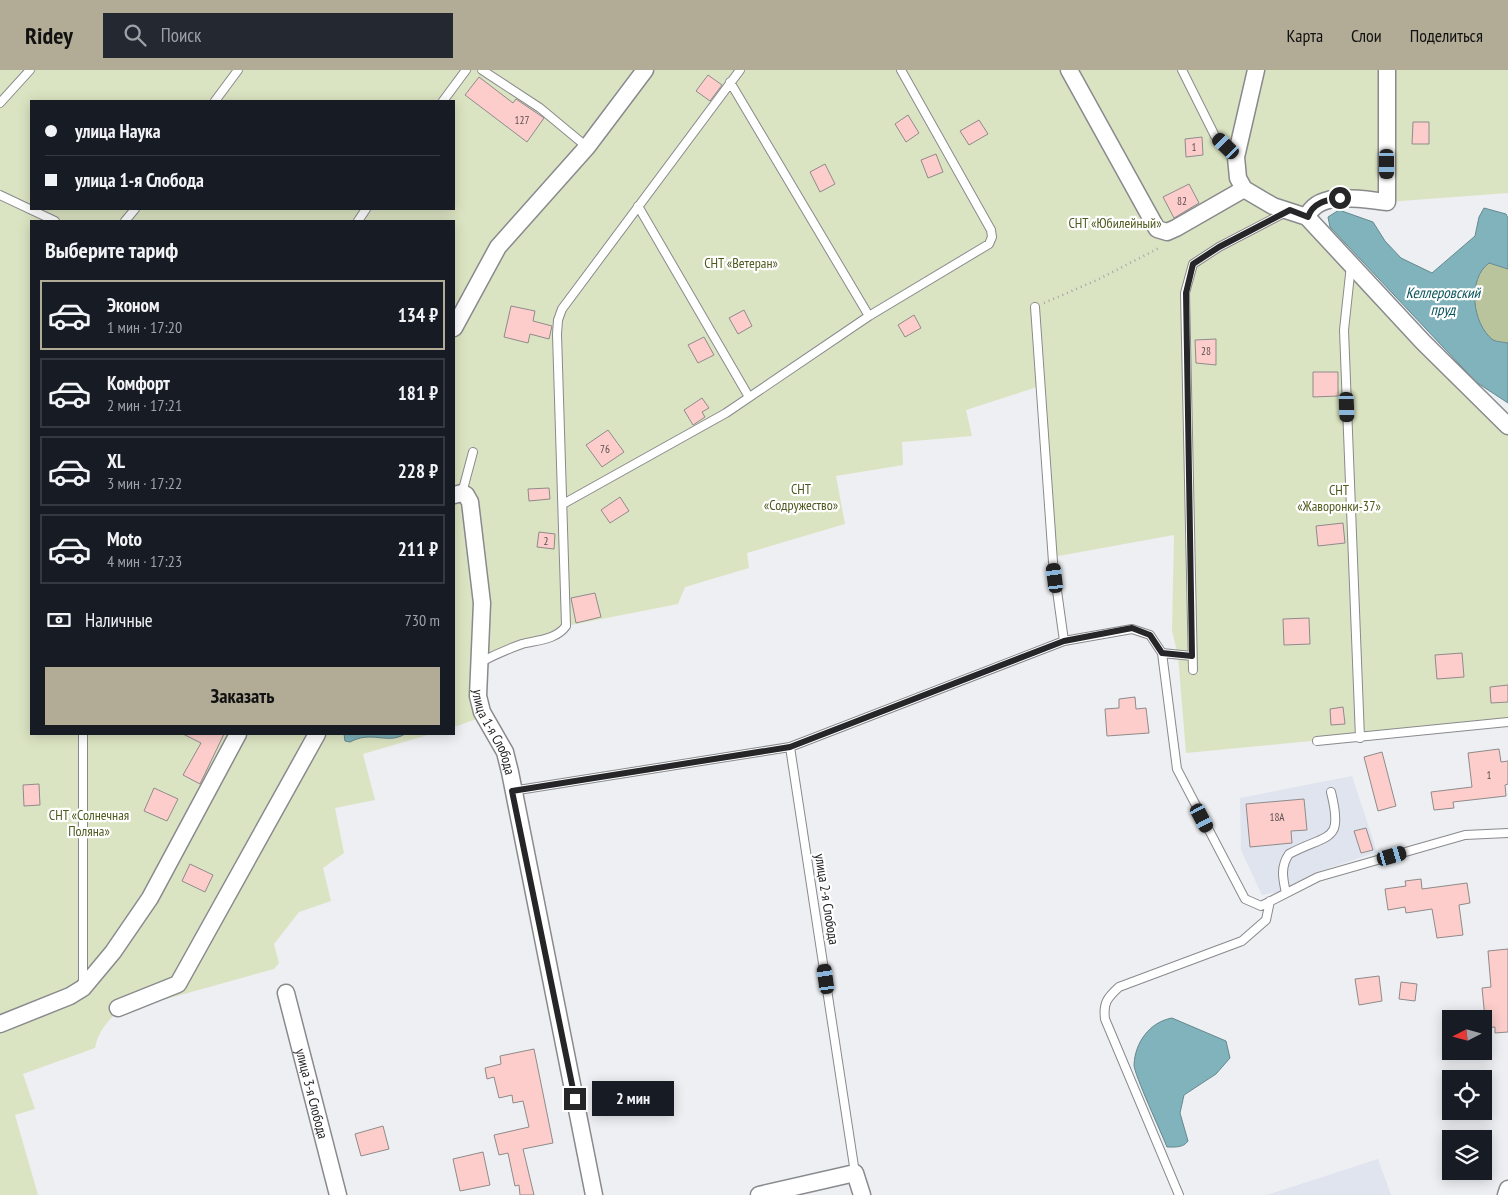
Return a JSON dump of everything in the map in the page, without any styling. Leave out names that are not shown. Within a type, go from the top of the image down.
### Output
[{"type":"street","points":[[455,326],[498,248],[587,147],[645,70]]},
{"type":"street","points":[[1069,70],[1153,224],[1162,232],[1167,232],[1244,189]]},
{"type":"street","points":[[1256,70],[1236,157],[1238,178],[1244,189],[1273,206],[1308,217],[1423,342],[1508,426]]},
{"type":"street","points":[[1308,217],[1309,212],[1321,201],[1340,198],[1387,202],[1387,70]]},
{"type":"street","name":"улица 1-я Слобода","points":[[462,497],[482,603],[481,662],[478,696],[482,712],[497,734],[505,752],[594,1195]]},
{"type":"street","points":[[0,1024],[70,996],[83,988],[113,952],[150,898],[237,735]]},
{"type":"street","points":[[118,1008],[178,984],[316,735]]},
{"type":"street","name":"улица 3-я Слобода","points":[[286,993],[338,1195]]},
{"type":"street","points":[[759,1195],[855,1173],[862,1195]]},
{"type":"street","points":[[1506,1195],[1508,1189]]},
{"type":"lane","points":[[0,103],[30,70]]},
{"type":"lane","points":[[216,100],[238,70]]},
{"type":"lane","points":[[444,100],[466,70]]},
{"type":"lane","points":[[482,70],[540,108],[587,147]]},
{"type":"lane","points":[[481,662],[522,644],[552,637],[562,632],[566,626],[558,320],[562,309],[740,70]]},
{"type":"lane","points":[[562,504],[726,413],[869,316],[979,252],[989,244],[992,237],[990,230],[901,70]]},
{"type":"lane","points":[[1182,70],[1215,136],[1236,157]]},
{"type":"lane","points":[[730,82],[869,316]]},
{"type":"lane","points":[[0,195],[30,209]]},
{"type":"lane","points":[[638,206],[749,397]]},
{"type":"lane","points":[[31,210],[52,220]]},
{"type":"lane","points":[[1193,670],[1186,293],[1193,264],[1219,247],[1290,210]]},
{"type":"lane","points":[[1351,263],[1344,330],[1360,738]]},
{"type":"lane","points":[[1035,308],[1053,562],[1064,641]]},
{"type":"lane","points":[[462,497],[473,452]]},
{"type":"lane","points":[[512,791],[790,747],[1064,641],[1132,628],[1150,635],[1162,653],[1177,769],[1245,899],[1261,906],[1318,878],[1465,834],[1508,833]]},
{"type":"lane","points":[[1162,653],[1192,656]]},
{"type":"lane","points":[[1317,741],[1508,722]]},
{"type":"lane","points":[[83,735],[83,988]]},
{"type":"lane","name":"улица 2-я Слобода","points":[[790,747],[855,1173]]},
{"type":"lane","points":[[1286,893],[1282,873],[1284,861],[1289,854],[1331,835],[1336,827],[1331,792]]},
{"type":"lane","points":[[1179,1195],[1105,1019],[1103,1005],[1108,997],[1120,987],[1242,941],[1266,920],[1270,901]]},
{"type":"path","points":[[1035,308],[1097,280],[1161,247],[1165,242],[1167,232]]},
{"type":"shaded area","points":[[1352,776],[1377,852],[1320,871],[1282,891],[1262,895],[1241,850],[1240,798]]},
{"type":"shaded area","points":[[1378,1159],[1391,1195],[1267,1195]]},
{"type":"green space","points":[[0,70],[1508,70],[1508,193],[1387,202],[1340,198],[1309,212],[1508,426],[1508,722],[1186,753],[1178,656],[1172,631],[1174,535],[1053,557],[1040,386],[966,410],[972,436],[902,442],[903,465],[836,476],[845,524],[747,553],[749,568],[685,587],[678,604],[566,626],[562,632],[481,661],[485,716],[455,727],[455,220],[30,220],[30,735],[428,735],[363,754],[375,800],[335,808],[344,853],[323,868],[331,901],[299,912],[274,944],[279,963],[274,969],[116,1013],[102,1029],[95,1048],[23,1074],[35,1109],[15,1115],[38,1195],[0,1195]]},
{"type":"green space","points":[[1489,263],[1508,269],[1508,343],[1493,340],[1480,323],[1477,313],[1475,290],[1477,280],[1482,270]]},
{"type":"water","name":"Келлеровский пруд","points":[[1484,208],[1506,214],[1508,218],[1508,269],[1489,263],[1482,270],[1477,280],[1475,302],[1480,323],[1486,333],[1493,340],[1508,343],[1508,403],[1476,382],[1330,227],[1328,217],[1339,210],[1373,222],[1385,241],[1401,258],[1432,273],[1475,236],[1479,217]]},
{"type":"water","points":[[344,735],[403,735],[392,738],[365,737],[350,742],[345,741]]},
{"type":"water","points":[[1172,1018],[1226,1041],[1230,1058],[1216,1074],[1184,1095],[1180,1113],[1188,1141],[1181,1146],[1167,1147],[1134,1065],[1137,1049],[1145,1034],[1157,1024]]},
{"type":"building","points":[[708,75],[722,85],[710,101],[696,91]]},
{"type":"building","points":[[479,77],[513,103],[516,99],[544,118],[527,142],[465,95]]},
{"type":"building","points":[[908,115],[919,133],[906,142],[895,124]]},
{"type":"building","points":[[979,120],[988,134],[969,145],[960,131]]},
{"type":"building","points":[[1413,122],[1429,122],[1429,144],[1412,144]]},
{"type":"building","points":[[1202,137],[1203,155],[1186,157],[1185,139]]},
{"type":"building","points":[[936,154],[943,172],[928,178],[921,160]]},
{"type":"building","points":[[825,164],[835,184],[820,192],[810,172]]},
{"type":"building","points":[[1189,184],[1199,203],[1174,218],[1163,197]]},
{"type":"building","points":[[511,306],[535,311],[533,321],[552,326],[549,339],[530,334],[528,343],[504,337]]},
{"type":"building","points":[[744,310],[752,326],[738,334],[729,318]]},
{"type":"building","points":[[914,315],[921,328],[905,337],[898,325]]},
{"type":"building","points":[[704,337],[714,355],[698,363],[688,345]]},
{"type":"building","points":[[1216,339],[1216,365],[1196,363],[1195,340]]},
{"type":"building","points":[[1313,372],[1338,372],[1338,396],[1313,397]]},
{"type":"building","points":[[702,398],[709,408],[702,412],[705,417],[693,425],[684,410]]},
{"type":"building","points":[[608,430],[624,452],[602,467],[586,445]]},
{"type":"building","points":[[549,488],[550,499],[529,501],[528,489]]},
{"type":"building","points":[[620,497],[629,511],[610,523],[601,510]]},
{"type":"building","points":[[1343,523],[1345,543],[1318,546],[1316,526]]},
{"type":"building","points":[[539,532],[555,534],[554,549],[537,547]]},
{"type":"building","points":[[595,593],[601,617],[576,623],[571,598]]},
{"type":"building","points":[[1309,618],[1310,644],[1284,645],[1283,619]]},
{"type":"building","points":[[1462,653],[1464,677],[1437,679],[1435,655]]},
{"type":"building","points":[[1508,685],[1508,702],[1491,703],[1490,687]]},
{"type":"building","points":[[1135,697],[1136,709],[1146,708],[1149,733],[1107,736],[1105,709],[1119,708],[1119,699]]},
{"type":"building","points":[[1343,707],[1345,724],[1331,725],[1330,709]]},
{"type":"building","points":[[185,735],[224,735],[200,784],[183,775],[201,743]]},
{"type":"building","points":[[1499,749],[1501,762],[1508,761],[1508,784],[1505,785],[1506,796],[1453,802],[1454,808],[1434,810],[1431,792],[1472,787],[1468,753]]},
{"type":"building","points":[[1382,752],[1396,806],[1378,811],[1364,757]]},
{"type":"building","points":[[39,784],[40,805],[24,806],[23,785]]},
{"type":"building","points":[[154,788],[178,799],[167,821],[144,811]]},
{"type":"building","points":[[1304,799],[1307,830],[1291,831],[1292,843],[1250,847],[1246,804]]},
{"type":"building","points":[[1366,828],[1373,850],[1361,853],[1354,831]]},
{"type":"building","points":[[190,864],[213,875],[205,892],[182,881]]},
{"type":"building","points":[[1421,879],[1422,889],[1467,883],[1470,903],[1459,905],[1463,935],[1437,938],[1432,909],[1406,913],[1405,907],[1388,910],[1385,889],[1406,886],[1405,881]]},
{"type":"building","points":[[1508,949],[1508,1032],[1495,1033],[1495,1027],[1492,1027],[1492,1010],[1484,1010],[1482,988],[1491,987],[1488,951]]},
{"type":"building","points":[[1379,976],[1382,1001],[1359,1005],[1355,979]]},
{"type":"building","points":[[1401,982],[1417,984],[1415,1001],[1399,999]]},
{"type":"building","points":[[534,1049],[553,1143],[523,1149],[534,1195],[520,1195],[519,1185],[515,1186],[508,1153],[499,1155],[494,1135],[529,1127],[523,1101],[513,1103],[512,1095],[499,1098],[494,1077],[487,1079],[485,1068],[501,1064],[500,1056]]},
{"type":"building","points":[[383,1126],[389,1149],[361,1156],[355,1134]]},
{"type":"building","points":[[483,1152],[490,1185],[460,1191],[453,1159]]},
{"type":"route","points":[[575,1099],[512,791],[790,747],[1064,641],[1132,628],[1150,635],[1162,653],[1192,656],[1186,293],[1193,264],[1219,247],[1290,210],[1308,217],[1309,212],[1321,201],[1340,198]]},
{"type":"park label","name":"СНТ «Юбилейный»","points":[[1115,223]]},
{"type":"park label","name":"СНТ «Ветеран»","points":[[741,263]]},
{"type":"park label","name":"СНТ «Содружество»","points":[[801,498]]},
{"type":"park label","name":"СНТ «Жаворонки-37»","points":[[1339,498]]},
{"type":"park label","name":"СНТ «Солнечная Поляна»","points":[[89,824]]}]
